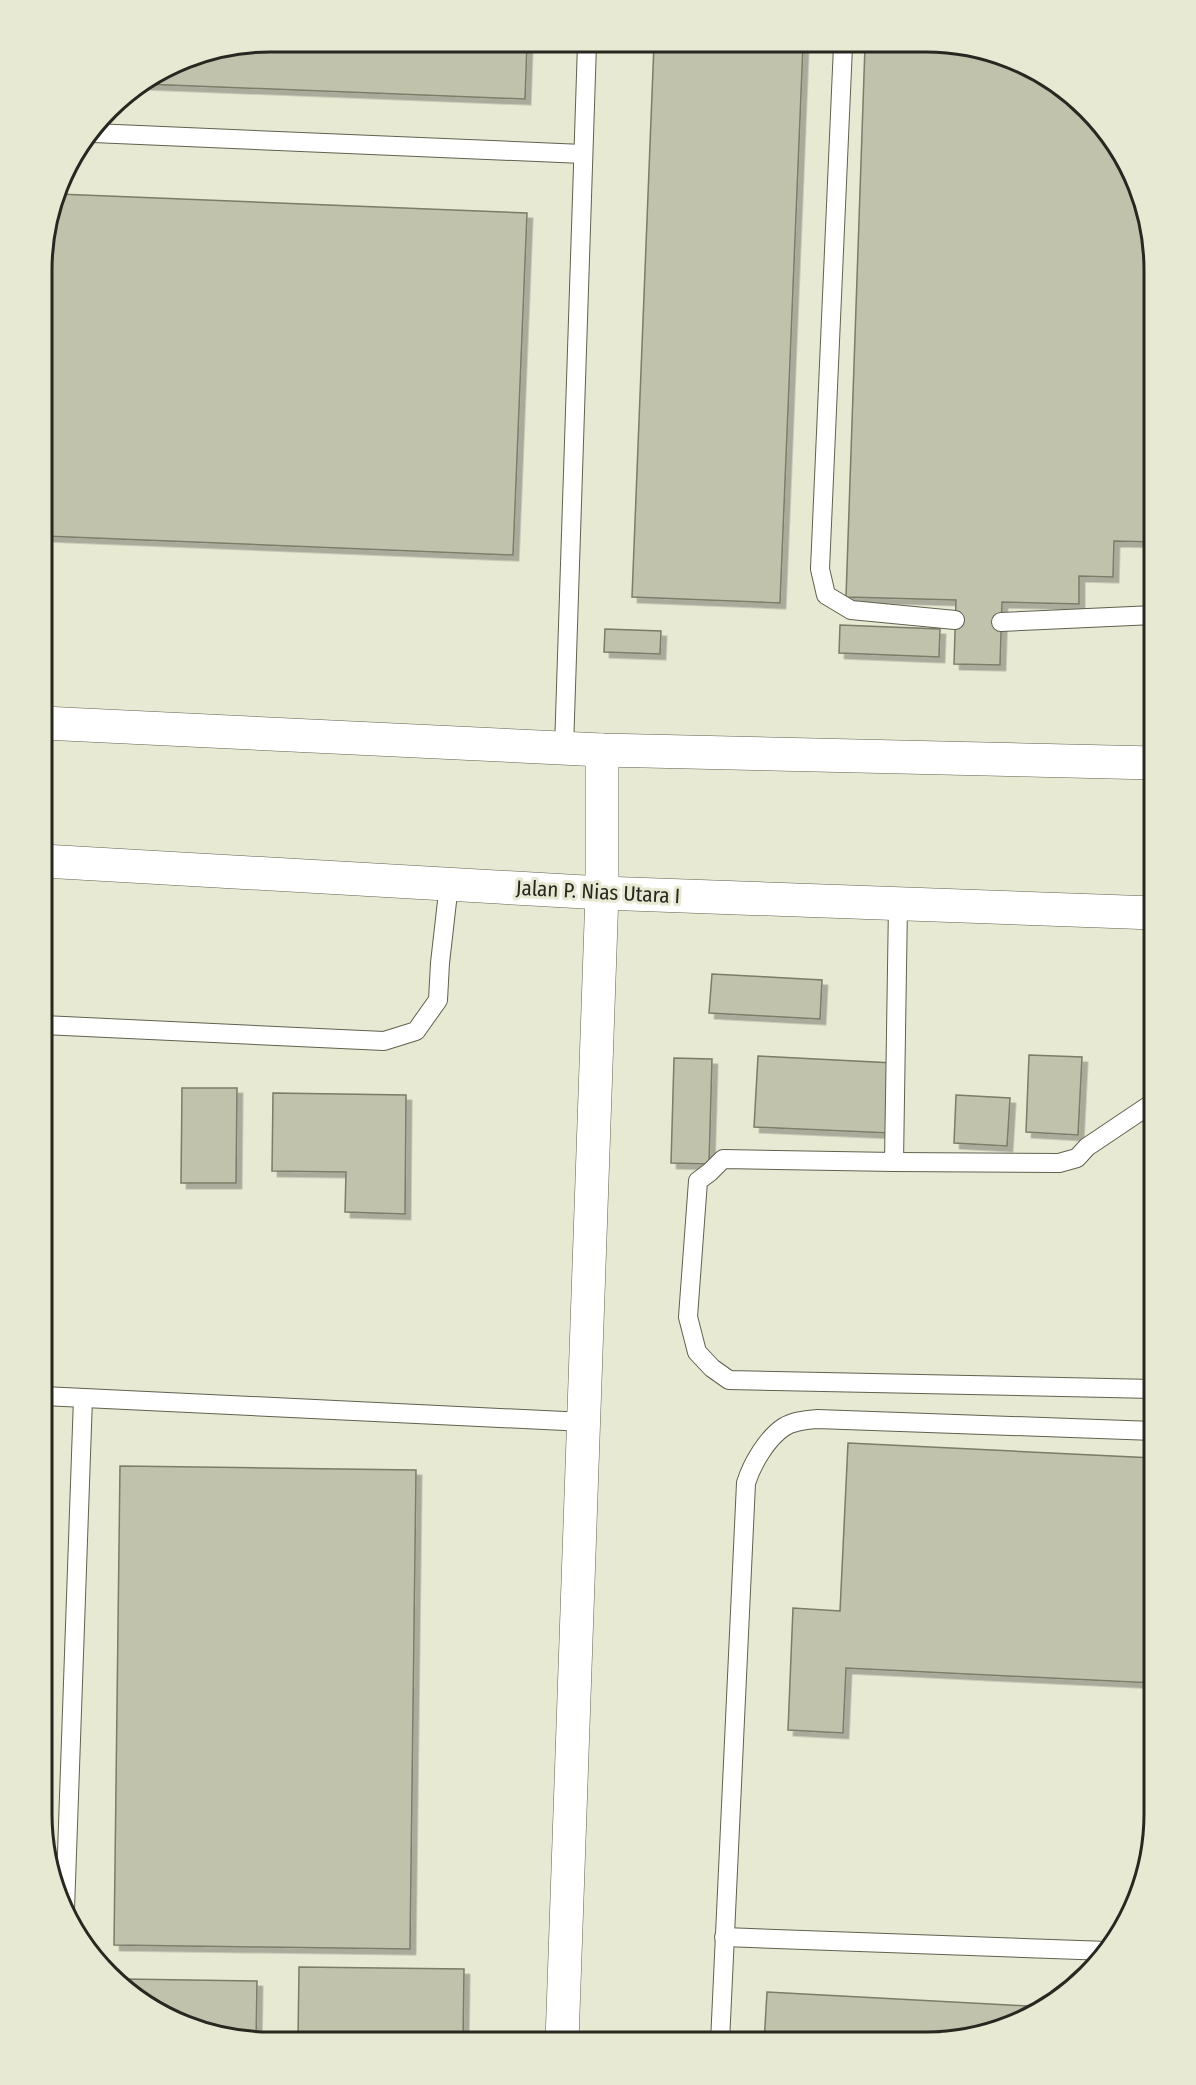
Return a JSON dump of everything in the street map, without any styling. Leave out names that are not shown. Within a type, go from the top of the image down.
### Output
[{"type":"street","points":[[52,723],[602,750],[1144,763]]},
{"type":"street","points":[[562,2032],[602,893],[602,750]]},
{"type":"street","name":"Jalan P. Nias Utara I","points":[[52,862],[602,893],[1144,913]]},
{"type":"lane","points":[[564,748],[587,52]]},
{"type":"lane","points":[[843,52],[820,568],[826,595],[851,610],[955,620]]},
{"type":"lane","points":[[102,133],[583,154]]},
{"type":"lane","points":[[1001,622],[1144,615]]},
{"type":"lane","points":[[52,1025],[384,1041],[416,1031],[438,1000],[449,884]]},
{"type":"lane","points":[[894,1162],[898,904]]},
{"type":"lane","points":[[1144,1109],[1087,1147],[1077,1158],[1059,1163],[723,1159],[698,1181],[688,1317],[697,1352],[712,1368],[729,1380],[1144,1389]]},
{"type":"lane","points":[[52,1396],[585,1422]]},
{"type":"lane","points":[[66,1889],[83,1398]]},
{"type":"lane","points":[[720,2032],[746,1483],[751,1466],[762,1450],[784,1427],[799,1421],[817,1419],[1144,1431]]},
{"type":"lane","points":[[724,1937],[1095,1951]]},
{"type":"building","points":[[527,52],[525,99],[157,85],[187,69],[242,54]]},
{"type":"building","points":[[654,52],[803,52],[780,603],[632,597]]},
{"type":"building","points":[[865,52],[940,53],[982,60],[1009,69],[1047,89],[1080,116],[1107,149],[1132,201],[1142,242],[1144,271],[1144,542],[1114,541],[1113,577],[1079,576],[1079,604],[1002,602],[1000,665],[954,664],[956,600],[846,597]]},
{"type":"building","points":[[66,194],[527,213],[513,555],[52,536],[52,271],[54,242]]},
{"type":"building","points":[[840,625],[940,629],[939,657],[839,653]]},
{"type":"building","points":[[605,629],[661,631],[660,654],[604,652]]},
{"type":"building","points":[[712,974],[822,980],[820,1019],[709,1013]]},
{"type":"building","points":[[1029,1055],[1082,1057],[1078,1135],[1026,1132]]},
{"type":"building","points":[[758,1056],[894,1063],[890,1133],[754,1127]]},
{"type":"building","points":[[674,1058],[712,1059],[709,1164],[671,1163]]},
{"type":"building","points":[[182,1088],[237,1088],[236,1183],[181,1183]]},
{"type":"building","points":[[273,1093],[406,1095],[405,1214],[345,1212],[346,1172],[272,1171]]},
{"type":"building","points":[[956,1095],[1010,1098],[1007,1146],[954,1143]]},
{"type":"building","points":[[848,1443],[1144,1458],[1144,1683],[846,1668],[843,1733],[788,1730],[793,1608],[840,1611]]},
{"type":"building","points":[[120,1466],[416,1470],[410,1949],[114,1945]]},
{"type":"building","points":[[299,1967],[464,1969],[463,2032],[298,2032]]},
{"type":"building","points":[[128,1979],[257,1981],[256,2032],[214,2025],[187,2016],[149,1996]]},
{"type":"building","points":[[767,1992],[1029,2006],[995,2021],[954,2031],[765,2032]]}]
